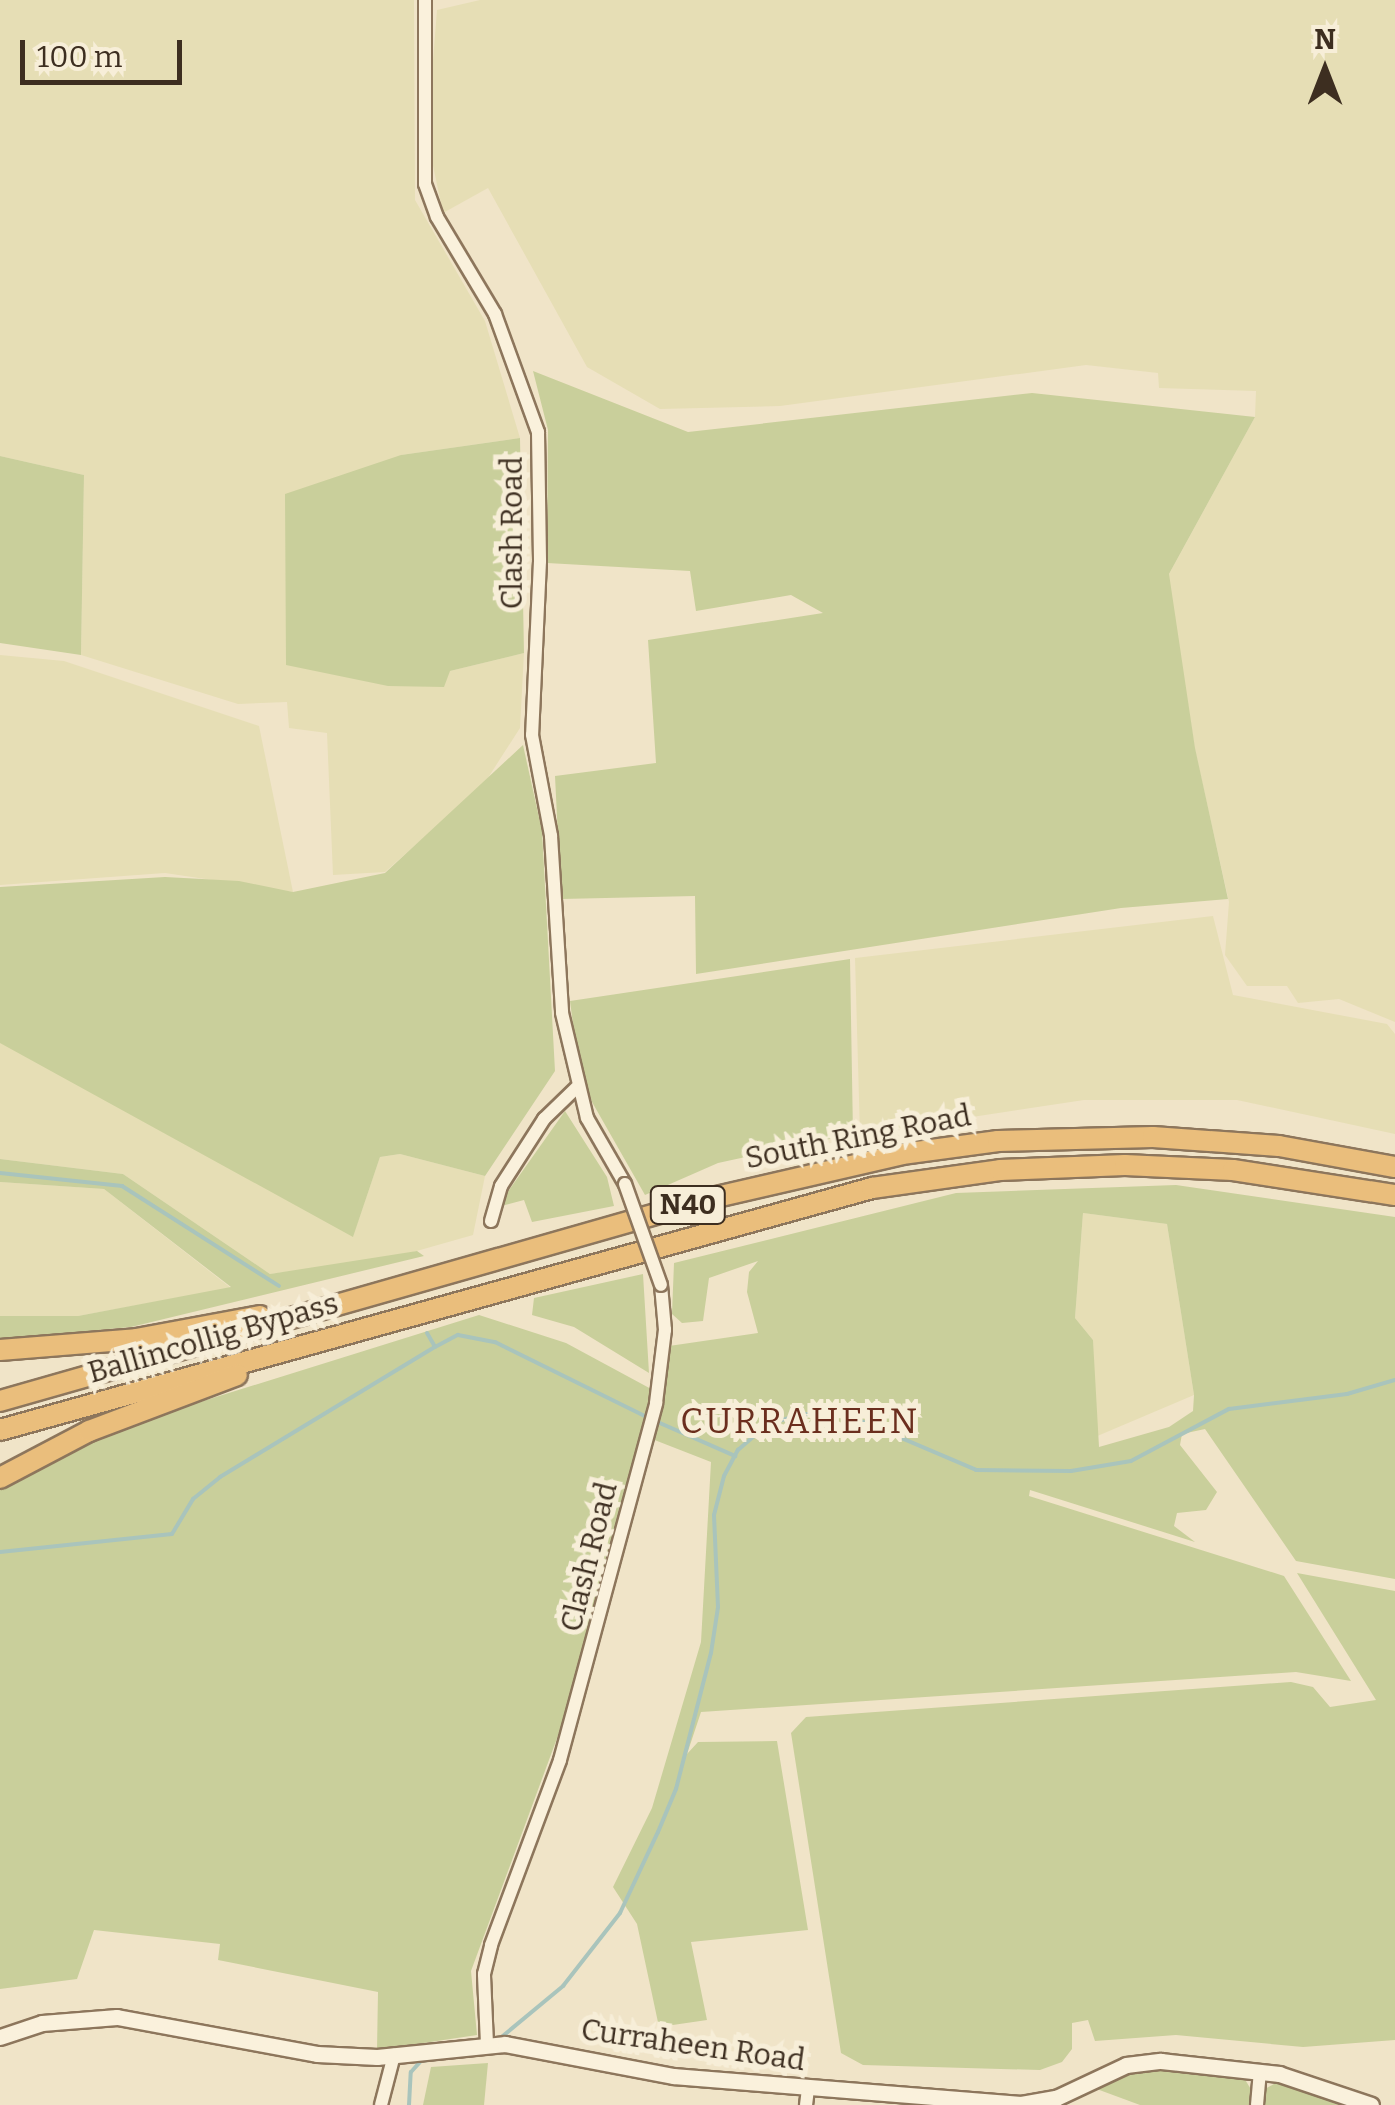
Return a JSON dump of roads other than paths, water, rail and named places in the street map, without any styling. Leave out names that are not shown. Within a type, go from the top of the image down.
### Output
[{"type":"highway","name":"South Ring Road","points":[[0,1401],[803,1174],[967,1144],[1195,1138],[1395,1166]]},
{"type":"highway","name":"South Ring Road","points":[[442,1305],[810,1201],[968,1173],[1192,1166],[1395,1195]]},
{"type":"highway","points":[[0,1350],[86,1345],[234,1322],[439,1275]]},
{"type":"highway","points":[[0,1478],[126,1416],[442,1305]]},
{"type":"highway","name":"Ballincollig Bypass","points":[[0,1430],[442,1305]]},
{"type":"street","name":"Clash Road","points":[[425,0],[425,184],[437,218],[495,314],[538,432],[540,561],[532,735],[551,836],[562,1013],[576,1088],[626,1184],[661,1285],[665,1330],[656,1403],[560,1761],[489,1954],[487,2044]]},
{"type":"street","points":[[490,1221],[501,1186],[544,1118],[576,1088]]},
{"type":"street","name":"Curraheen Road","points":[[0,2037],[42,2022],[117,2017],[318,2054],[394,2055],[505,2044],[652,2073],[807,2097],[1021,2104],[1056,2098],[1142,2062],[1260,2071],[1371,2105]]},
{"type":"street","points":[[381,2105],[394,2055]]},
{"type":"street","points":[[1257,2105],[1260,2071]]},
{"type":"waterway","points":[[0,1173],[122,1186],[279,1286]]},
{"type":"waterway","points":[[427,1333],[435,1347],[458,1335],[495,1342],[645,1416]]},
{"type":"waterway","points":[[0,1552],[172,1534],[193,1499],[220,1477],[435,1347]]},
{"type":"waterway","points":[[498,2040],[563,1986],[620,1913],[658,1832],[676,1789],[711,1653],[718,1607],[714,1515],[724,1476],[738,1450],[768,1424],[802,1414],[845,1414],[976,1470],[1071,1471],[1131,1461],[1229,1409],[1347,1394],[1395,1380]]},
{"type":"waterway","points":[[653,1420],[735,1456]]},
{"type":"waterway","points":[[409,2105],[411,2072],[421,2061],[489,2051]]},
{"type":"district","name":"CURRAHEEN","points":[[800,1421]]}]
